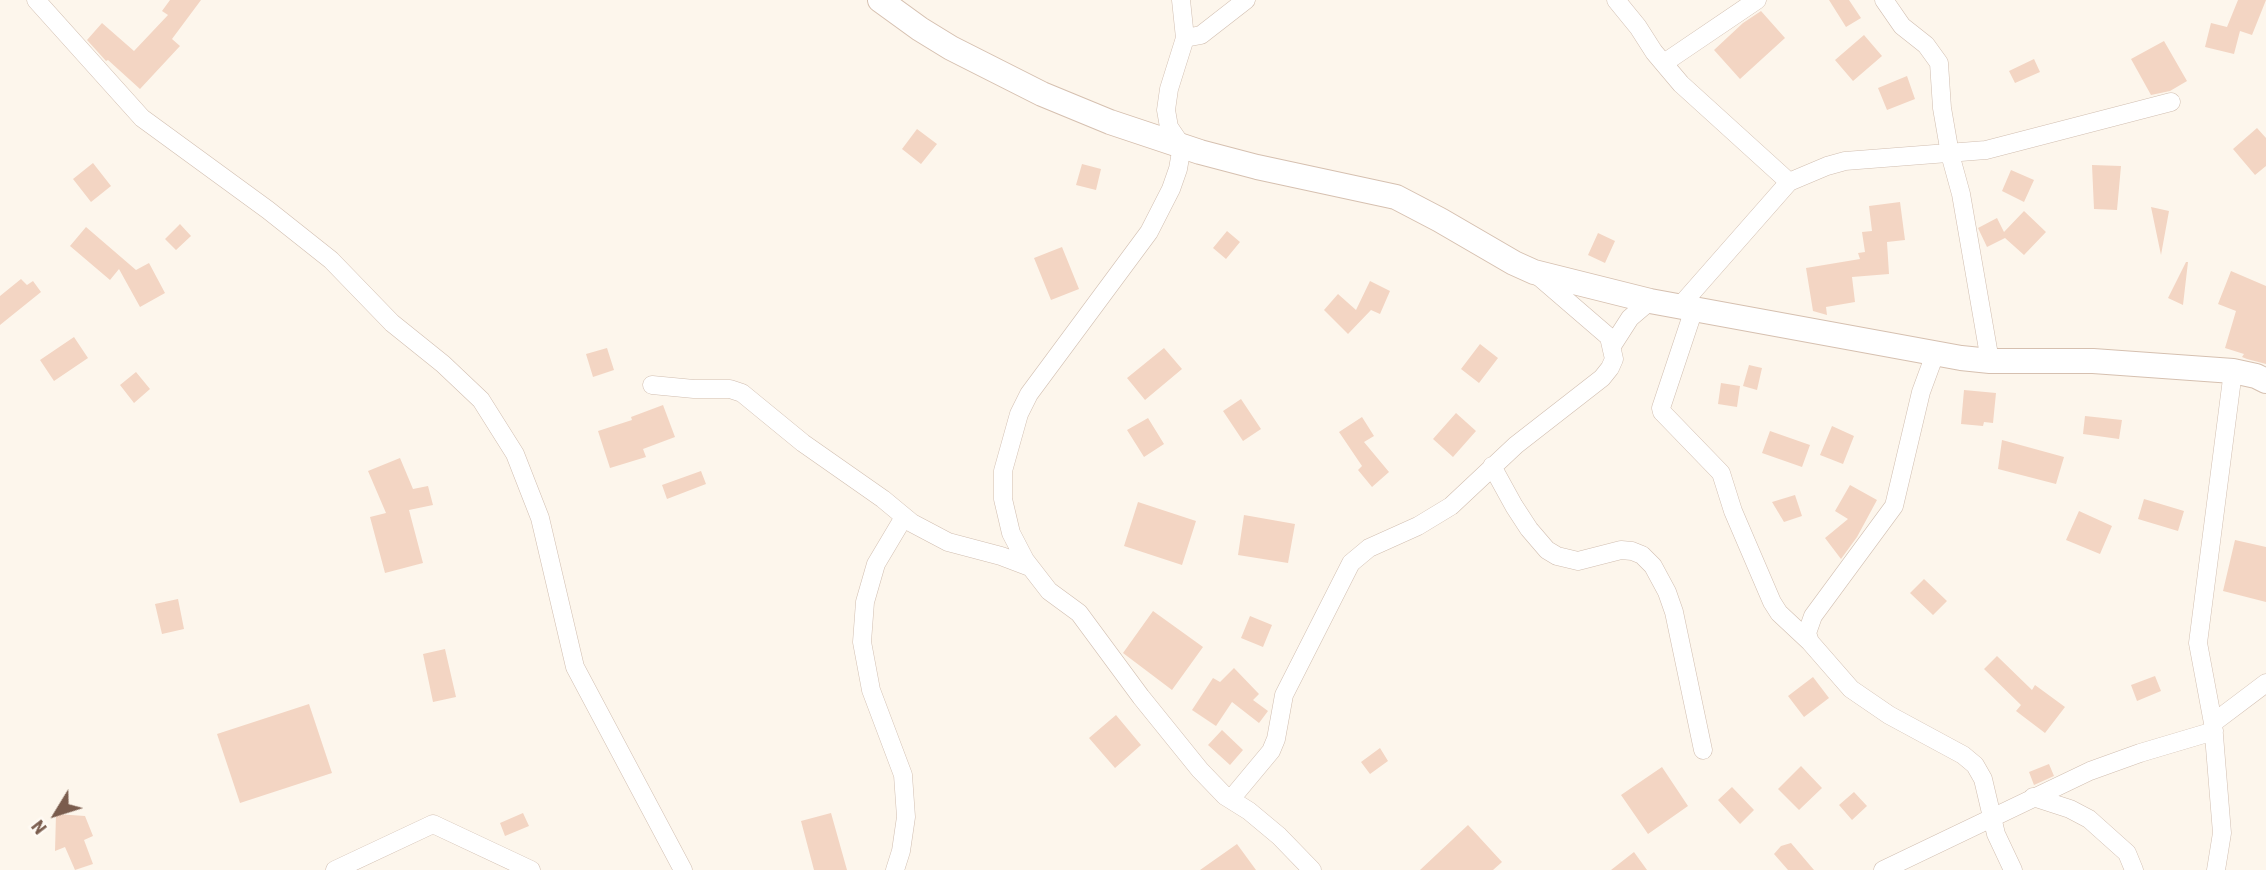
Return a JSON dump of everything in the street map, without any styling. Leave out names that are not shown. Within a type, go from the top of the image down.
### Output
[{"type":"street","points":[[36,0],[142,118],[268,210],[331,260],[392,323],[443,364],[481,400],[515,454],[540,518],[575,667],[683,870]]},
{"type":"street","points":[[880,0],[951,48],[1042,94],[1110,122],[1182,146],[1257,167],[1396,197],[1534,272],[1650,301],[1935,355],[1990,361],[2093,361],[2233,371],[2266,381]]},
{"type":"street","points":[[1181,0],[1185,38],[1169,89],[1166,110],[1169,127],[1182,146],[1171,190],[1149,232],[1029,394],[1019,414],[1003,471],[1003,499],[1011,533],[1030,567],[1049,591],[1079,613],[1200,770],[1231,799],[1279,836],[1312,870]]},
{"type":"street","points":[[1185,38],[1200,35],[1245,0]]},
{"type":"street","points":[[1616,0],[1681,84],[1789,182]]},
{"type":"street","points":[[1664,63],[1757,0]]},
{"type":"street","points":[[1884,0],[1902,26],[1926,45],[1939,63],[1942,108],[1965,215],[1990,361]]},
{"type":"street","points":[[2013,870],[1996,834],[1983,779],[1975,765],[1964,755],[1889,715],[1851,689],[1810,642],[1779,613],[1734,512],[1719,469],[1661,408],[1687,308],[1789,182],[1826,166],[1845,162],[1986,150],[2171,102]]},
{"type":"street","points":[[1231,799],[1270,751],[1276,739],[1284,695],[1351,562],[1369,548],[1451,506],[1492,466],[1602,378],[1614,359],[1609,337],[1534,272]]},
{"type":"street","points":[[1612,346],[1630,318],[1650,301]]},
{"type":"street","points":[[1810,642],[1807,633],[1813,616],[1894,506],[1921,392],[1935,355]]},
{"type":"street","points":[[2216,870],[2221,833],[2213,727],[2198,643],[2233,371]]},
{"type":"street","points":[[652,385],[730,389],[742,393],[803,443],[883,499],[904,517],[948,542],[1030,567]]},
{"type":"street","points":[[1492,466],[1529,529],[1547,550],[1578,562],[1621,550],[1632,551],[1642,555],[1653,566],[1674,611],[1703,750]]},
{"type":"street","points":[[895,870],[906,817],[903,775],[871,690],[862,642],[865,602],[876,564],[904,517]]},
{"type":"street","points":[[1883,870],[2090,771],[2213,727],[2266,683]]},
{"type":"street","points":[[2033,797],[2070,809],[2089,819],[2127,853],[2134,870]]},
{"type":"street","points":[[335,870],[433,824],[531,870]]},
{"type":"building","points":[[170,0],[201,0],[172,39],[180,46],[140,89],[106,61],[87,40],[102,23],[134,51],[168,15],[162,11]]},
{"type":"building","points":[[1829,0],[1849,0],[1861,18],[1846,27]]},
{"type":"building","points":[[2238,0],[2266,0],[2252,35],[2240,31],[2234,54],[2205,47],[2211,23],[2227,27]]},
{"type":"building","points":[[1761,11],[1785,38],[1740,79],[1714,50],[1743,23]]},
{"type":"building","points":[[1864,35],[1882,56],[1853,81],[1835,60]]},
{"type":"building","points":[[2164,41],[2187,81],[2170,91],[2151,95],[2131,59]]},
{"type":"building","points":[[2034,59],[2040,72],[2015,83],[2009,71]]},
{"type":"building","points":[[1907,76],[1915,99],[1887,110],[1878,88]]},
{"type":"building","points":[[2257,128],[2266,138],[2266,166],[2255,175],[2233,149]]},
{"type":"building","points":[[917,129],[937,144],[921,164],[902,149]]},
{"type":"building","points":[[93,163],[111,186],[91,202],[73,179]]},
{"type":"building","points":[[1082,164],[1101,169],[1096,190],[1076,185]]},
{"type":"building","points":[[2092,165],[2121,166],[2117,210],[2094,209]]},
{"type":"building","points":[[2011,170],[2034,180],[2024,202],[2002,191]]},
{"type":"building","points":[[1900,202],[1905,240],[1887,242],[1889,274],[1852,277],[1855,302],[1826,307],[1827,315],[1813,311],[1806,268],[1860,259],[1858,253],[1865,252],[1862,232],[1872,231],[1869,206]]},
{"type":"building","points":[[2151,207],[2169,211],[2161,255]]},
{"type":"building","points":[[2024,211],[2046,232],[2024,255],[2005,238],[1987,247],[1978,228],[1997,218],[2004,232]]},
{"type":"building","points":[[180,224],[191,236],[176,250],[165,239]]},
{"type":"building","points":[[86,227],[136,270],[149,263],[165,293],[140,307],[119,269],[110,280],[70,246]]},
{"type":"building","points":[[1227,231],[1240,242],[1226,259],[1213,248]]},
{"type":"building","points":[[1598,233],[1615,241],[1605,263],[1588,255]]},
{"type":"building","points":[[1062,247],[1079,289],[1051,300],[1034,258]]},
{"type":"building","points":[[2188,262],[2183,305],[2168,298]]},
{"type":"building","points":[[2231,271],[2266,286],[2266,364],[2247,359],[2242,357],[2244,354],[2225,348],[2236,311],[2218,304]]},
{"type":"building","points":[[21,279],[27,285],[33,281],[41,292],[0,325],[0,296]]},
{"type":"building","points":[[1370,281],[1390,291],[1380,314],[1371,310],[1348,334],[1324,310],[1338,294],[1356,310]]},
{"type":"building","points":[[74,337],[88,358],[54,381],[40,360]]},
{"type":"building","points":[[1480,344],[1498,358],[1479,383],[1461,369]]},
{"type":"building","points":[[607,348],[614,370],[593,377],[586,354]]},
{"type":"building","points":[[1164,348],[1182,369],[1145,400],[1127,378]]},
{"type":"building","points":[[1749,365],[1762,368],[1757,390],[1743,386]]},
{"type":"building","points":[[136,372],[150,389],[134,403],[120,385]]},
{"type":"building","points":[[1721,383],[1740,386],[1737,407],[1718,404]]},
{"type":"building","points":[[1964,390],[1996,393],[1993,423],[1984,422],[1983,426],[1961,424]]},
{"type":"building","points":[[1241,399],[1261,429],[1243,441],[1223,411]]},
{"type":"building","points":[[663,405],[675,437],[643,449],[646,457],[610,468],[598,431],[632,420],[631,417]]},
{"type":"building","points":[[1456,413],[1476,431],[1453,457],[1433,439]]},
{"type":"building","points":[[2085,416],[2122,420],[2119,439],[2083,434]]},
{"type":"building","points":[[1362,417],[1374,436],[1364,442],[1389,472],[1372,487],[1358,470],[1362,466],[1339,432]]},
{"type":"building","points":[[1148,418],[1164,444],[1144,457],[1127,430]]},
{"type":"building","points":[[1832,426],[1854,436],[1843,464],[1820,455]]},
{"type":"building","points":[[1770,431],[1810,445],[1802,467],[1762,453]]},
{"type":"building","points":[[2002,440],[2064,457],[2056,484],[1998,469]]},
{"type":"building","points":[[400,458],[413,489],[428,486],[433,505],[409,510],[423,563],[385,573],[370,517],[386,513],[368,471]]},
{"type":"building","points":[[701,471],[706,484],[667,499],[662,485]]},
{"type":"building","points":[[1850,485],[1877,500],[1857,537],[1841,559],[1825,538],[1848,519],[1835,511]]},
{"type":"building","points":[[1795,495],[1802,516],[1784,522],[1772,502]]},
{"type":"building","points":[[2144,499],[2184,511],[2178,531],[2138,519]]},
{"type":"building","points":[[1138,502],[1196,521],[1182,565],[1124,546]]},
{"type":"building","points":[[2079,511],[2112,526],[2100,554],[2066,540]]},
{"type":"building","points":[[1244,515],[1295,524],[1288,563],[1238,555]]},
{"type":"building","points":[[2235,540],[2266,547],[2266,602],[2223,591]]},
{"type":"building","points":[[1924,579],[1947,601],[1933,615],[1910,593]]},
{"type":"building","points":[[178,599],[184,629],[162,634],[155,604]]},
{"type":"building","points":[[1153,611],[1203,647],[1172,690],[1123,653]]},
{"type":"building","points":[[1250,616],[1272,625],[1263,647],[1241,638]]},
{"type":"building","points":[[445,649],[456,697],[433,702],[423,654]]},
{"type":"building","points":[[1997,656],[2032,690],[2035,685],[2065,707],[2045,733],[2016,711],[2021,705],[1984,669]]},
{"type":"building","points":[[1234,668],[1259,694],[1253,700],[1268,711],[1259,723],[1232,702],[1216,726],[1192,710],[1213,678],[1220,682]]},
{"type":"building","points":[[2155,676],[2161,691],[2137,701],[2131,685]]},
{"type":"building","points":[[1813,677],[1829,698],[1804,717],[1788,696]]},
{"type":"building","points":[[309,704],[332,773],[240,803],[217,734]]},
{"type":"building","points":[[1116,715],[1141,745],[1115,768],[1089,738]]},
{"type":"building","points":[[1222,730],[1243,750],[1230,765],[1208,745]]},
{"type":"building","points":[[1380,748],[1388,761],[1370,774],[1361,762]]},
{"type":"building","points":[[2049,764],[2054,776],[2034,785],[2029,772]]},
{"type":"building","points":[[1801,766],[1822,788],[1799,810],[1778,789]]},
{"type":"building","points":[[1662,767],[1688,806],[1648,834],[1621,795]]},
{"type":"building","points":[[1732,787],[1754,810],[1740,824],[1718,800]]},
{"type":"building","points":[[1854,792],[1867,806],[1852,820],[1839,805]]},
{"type":"building","points":[[523,813],[529,826],[505,836],[500,823]]},
{"type":"building","points":[[831,813],[847,870],[814,870],[801,821]]},
{"type":"building","points":[[56,814],[85,816],[93,836],[84,840],[93,864],[75,870],[65,847],[55,851]]},
{"type":"building","points":[[1468,825],[1502,862],[1493,870],[1420,870]]},
{"type":"building","points":[[1791,843],[1814,870],[1788,870],[1774,854],[1781,846]]},
{"type":"building","points":[[1237,844],[1256,870],[1200,870]]},
{"type":"building","points":[[1634,852],[1647,870],[1611,870]]}]
